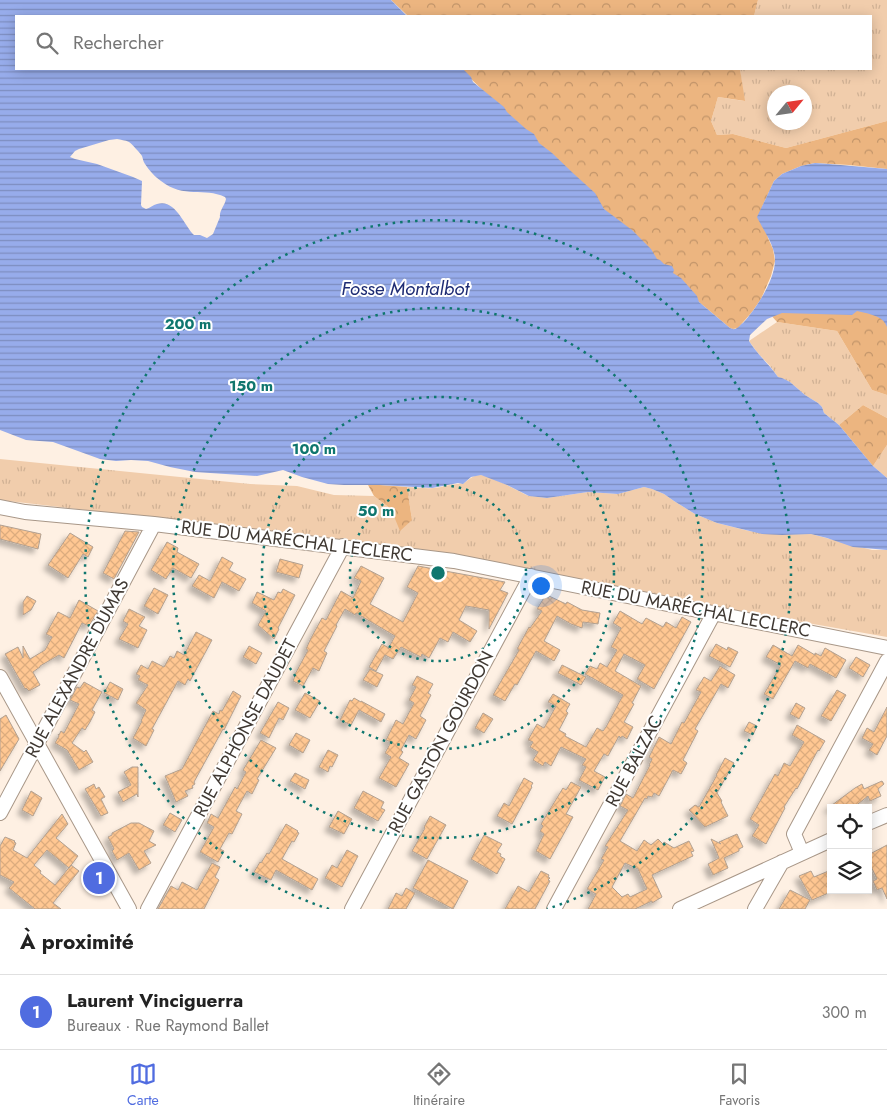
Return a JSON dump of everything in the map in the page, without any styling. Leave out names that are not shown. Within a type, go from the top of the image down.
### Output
[{"type":"street","name":"RUE DU MARÉCHAL LECLERC","points":[[0,507],[25,512],[154,524],[454,561],[887,648]]},
{"type":"street","name":"RUE ALEXANDRE DUMAS","points":[[0,813],[154,524]]},
{"type":"street","name":"RUE ALPHONSE DAUDET","points":[[148,909],[343,546]]},
{"type":"street","name":"RUE GASTON GOURDON","points":[[352,909],[531,576]]},
{"type":"street","name":"RUE BALZAC","points":[[554,909],[714,613]]},
{"type":"street","points":[[802,854],[794,834],[887,660]]},
{"type":"street","points":[[0,677],[129,909]]},
{"type":"street","points":[[872,821],[887,815]]},
{"type":"street","points":[[680,909],[827,842]]},
{"type":"street","points":[[756,909],[782,862]]},
{"type":"green space","points":[[391,0],[758,0],[754,15],[407,15]]},
{"type":"green space","points":[[758,0],[887,0],[887,121],[786,148],[733,134],[717,135],[711,121],[718,97],[744,101],[740,70],[872,70],[872,15],[754,15]]},
{"type":"green space","points":[[462,70],[740,70],[745,101],[718,97],[711,121],[717,135],[733,134],[786,148],[887,121],[887,169],[815,163],[801,166],[782,174],[774,181],[762,207],[775,261],[761,299],[738,328],[730,328],[699,302]]},
{"type":"green space","points":[[803,310],[869,310],[887,321],[887,395],[872,390],[837,331],[777,322],[770,314]]},
{"type":"green space","points":[[777,322],[837,331],[872,390],[887,395],[887,418],[863,405],[839,425],[824,413],[818,403],[790,382],[778,377],[749,341]]},
{"type":"green space","points":[[863,405],[887,418],[887,445],[873,466],[839,425]]},
{"type":"green space","points":[[887,445],[887,478],[873,466]]},
{"type":"green space","points":[[0,459],[250,484],[297,486],[334,495],[374,496],[391,509],[412,520],[407,487],[430,488],[463,484],[478,475],[491,478],[529,496],[547,498],[588,492],[618,494],[644,487],[664,494],[695,514],[717,523],[749,531],[782,535],[811,534],[872,550],[887,550],[887,637],[317,537],[0,500]]},
{"type":"green space","points":[[368,485],[407,487],[412,520],[400,531],[391,509],[374,496]]},
{"type":"water","name":"Fosse Montalbot","points":[[0,0],[391,0],[406,15],[15,15],[15,70],[464,70],[473,82],[534,134],[539,143],[595,193],[604,209],[632,230],[651,249],[657,259],[664,264],[672,266],[673,273],[681,278],[697,296],[699,302],[730,328],[734,329],[743,323],[759,302],[772,276],[775,260],[773,249],[757,217],[774,181],[782,174],[801,166],[815,163],[887,169],[887,327],[879,317],[857,311],[852,315],[782,313],[767,319],[750,335],[749,341],[778,377],[790,382],[818,403],[824,413],[839,425],[873,466],[887,478],[887,550],[853,547],[811,534],[762,534],[717,523],[695,514],[664,494],[644,487],[618,494],[588,492],[547,498],[529,496],[481,475],[471,477],[463,484],[458,483],[432,488],[328,484],[283,470],[257,476],[195,472],[148,461],[100,459],[53,442],[26,440],[0,430]],"holes":[[[109,140],[126,141],[142,156],[144,163],[152,173],[169,186],[178,190],[217,194],[225,197],[226,199],[213,234],[207,238],[194,235],[169,205],[163,203],[146,209],[142,207],[142,181],[97,164],[70,157],[79,149]]]},
{"type":"building","points":[[0,525],[41,534],[38,549],[0,539]]},
{"type":"building","points":[[125,531],[139,532],[114,579],[103,573]]},
{"type":"building","points":[[70,533],[93,547],[88,557],[83,554],[68,578],[48,565]]},
{"type":"building","points":[[167,542],[178,548],[177,552],[199,564],[191,578],[173,568],[166,579],[151,570]]},
{"type":"building","points":[[222,557],[233,563],[229,570],[246,579],[239,591],[222,582],[214,598],[192,586],[199,575],[210,581]]},
{"type":"building","points":[[280,559],[303,565],[299,578],[276,572]]},
{"type":"building","points":[[361,566],[384,578],[370,604],[403,622],[418,593],[407,587],[418,566],[505,582],[500,590],[508,593],[489,629],[489,610],[466,606],[459,620],[477,631],[470,642],[453,632],[448,642],[440,638],[429,658],[422,654],[421,657],[401,647],[393,659],[385,655],[376,671],[369,667],[382,644],[389,648],[395,636],[356,613],[355,615],[345,609],[324,651],[327,653],[319,671],[313,668],[303,686],[293,681],[308,650],[306,649],[311,638],[322,618],[326,620],[341,591],[353,598],[361,581],[354,578]]},
{"type":"building","points":[[154,588],[168,595],[158,614],[144,606]]},
{"type":"building","points":[[283,589],[295,595],[274,639],[258,625],[266,611],[252,603],[257,592],[274,600],[278,592],[281,593]]},
{"type":"building","points":[[27,596],[36,601],[31,610],[23,615],[23,602]]},
{"type":"building","points":[[545,596],[566,604],[567,602],[582,610],[600,613],[598,624],[583,622],[582,628],[557,616],[544,641],[560,650],[554,661],[536,651],[517,685],[515,684],[505,701],[493,695],[519,650],[517,649],[529,627],[542,611],[537,609]]},
{"type":"building","points":[[79,600],[98,611],[89,626],[82,623],[64,658],[59,655],[33,672],[40,685],[29,691],[25,689],[5,654],[18,647],[23,658],[23,646],[30,659],[45,650],[52,637],[46,634],[58,612],[70,618]]},
{"type":"building","points":[[129,609],[145,617],[139,626],[147,630],[138,648],[119,639],[128,624],[123,621]]},
{"type":"building","points":[[620,611],[642,624],[646,618],[663,627],[666,622],[676,628],[682,617],[691,622],[654,689],[637,679],[645,665],[624,654],[615,671],[641,686],[624,722],[633,727],[627,739],[619,736],[608,756],[604,754],[594,771],[605,777],[598,790],[579,780],[586,767],[582,765],[586,759],[561,747],[551,766],[545,762],[543,766],[533,760],[538,752],[530,747],[533,742],[528,740],[537,724],[544,728],[556,706],[548,702],[553,694],[570,704],[566,711],[568,713],[559,730],[566,734],[565,736],[586,747],[597,728],[603,731],[606,727],[623,695],[585,674],[590,666],[597,669],[600,663],[607,667],[617,650],[611,647],[621,628],[613,623]]},
{"type":"building","points":[[196,632],[212,640],[190,681],[188,679],[185,685],[178,681],[152,729],[154,730],[146,746],[133,738],[146,710],[136,703],[148,685],[138,680],[140,676],[136,674],[141,665],[148,669],[152,661],[164,667],[170,656],[174,658],[177,651],[184,655]]},
{"type":"building","points":[[716,644],[727,650],[728,647],[738,652],[730,667],[709,656]]},
{"type":"building","points":[[773,645],[792,656],[798,645],[815,655],[815,653],[821,656],[825,648],[846,660],[836,678],[810,664],[808,668],[795,661],[773,699],[764,694],[781,665],[766,657]]},
{"type":"building","points":[[249,646],[262,653],[256,664],[243,657]]},
{"type":"building","points":[[856,657],[870,665],[863,677],[849,668]]},
{"type":"building","points":[[562,665],[586,677],[581,685],[558,673]]},
{"type":"building","points":[[720,666],[735,675],[728,688],[721,684],[695,729],[698,731],[683,760],[687,763],[681,774],[673,770],[659,796],[654,793],[652,797],[648,796],[647,799],[645,798],[620,841],[637,851],[644,840],[651,845],[658,839],[663,844],[664,842],[674,848],[689,841],[694,851],[691,852],[693,856],[652,875],[662,897],[652,903],[652,901],[635,909],[588,909],[596,894],[587,889],[604,860],[601,859],[608,847],[605,846],[628,810],[620,806],[626,794],[633,798],[650,765],[652,759],[649,757],[659,737],[671,744],[701,692],[696,690],[704,677],[711,681]],"holes":[[[625,863],[638,869],[647,889],[630,897],[628,894],[622,897],[612,887]]]},
{"type":"building","points":[[370,669],[383,675],[377,687],[363,680]]},
{"type":"building","points":[[417,676],[433,684],[428,693],[431,695],[420,716],[426,720],[416,739],[409,735],[401,750],[403,752],[399,758],[409,764],[396,787],[379,778],[391,757],[385,753],[391,742],[386,740],[396,720],[403,724],[414,703],[409,700],[416,687],[412,685]]},
{"type":"building","points":[[84,682],[102,692],[92,710],[95,712],[90,722],[85,730],[82,728],[72,743],[84,752],[86,750],[93,762],[79,770],[67,750],[55,743],[59,736],[58,734],[61,731],[64,733],[79,704],[70,700],[77,687],[80,688]]},
{"type":"building","points":[[110,682],[123,689],[118,700],[104,693]]},
{"type":"building","points":[[837,690],[846,695],[831,721],[821,716]]},
{"type":"building","points":[[233,691],[241,696],[224,730],[194,782],[193,788],[185,791],[188,796],[176,802],[165,776],[182,769],[213,711],[219,714],[220,710],[222,711]]},
{"type":"building","points":[[305,693],[320,701],[310,718],[295,710]]},
{"type":"building","points":[[354,698],[385,714],[381,722],[359,710],[351,725],[340,720],[350,700],[352,701]]},
{"type":"building","points":[[278,702],[289,708],[283,720],[279,718],[269,738],[260,733]]},
{"type":"building","points":[[796,703],[805,708],[799,719],[790,714]]},
{"type":"building","points":[[887,707],[887,736],[877,755],[869,750],[873,744],[862,738],[867,728],[874,732]]},
{"type":"building","points":[[483,713],[493,719],[484,733],[475,728]]},
{"type":"building","points":[[6,715],[19,739],[0,771],[0,719]]},
{"type":"building","points":[[749,722],[757,726],[753,735],[744,731]]},
{"type":"building","points":[[797,725],[825,741],[818,750],[797,789],[784,807],[766,844],[752,836],[759,825],[750,819],[775,774],[778,776],[784,763],[790,766],[804,742],[792,735]]},
{"type":"building","points":[[296,733],[310,740],[303,753],[289,745]]},
{"type":"building","points":[[261,740],[276,748],[257,779],[259,780],[252,794],[247,791],[236,811],[242,814],[232,834],[229,833],[220,849],[224,851],[218,862],[200,852],[214,827],[207,823],[211,814],[218,818],[235,787],[237,789],[246,772],[243,770]]},
{"type":"building","points":[[328,750],[338,755],[328,772],[319,767]]},
{"type":"building","points":[[725,758],[734,763],[717,793],[728,816],[705,827],[689,810],[695,805],[699,807]]},
{"type":"building","points":[[132,767],[138,767],[138,797],[137,794],[123,802],[118,792],[131,785],[124,772]]},
{"type":"building","points":[[295,773],[309,780],[305,789],[290,781]]},
{"type":"building","points":[[524,778],[533,783],[532,787],[512,824],[497,816],[504,803],[509,806]]},
{"type":"building","points":[[882,781],[884,784],[878,789],[881,796],[870,801],[868,796],[858,804],[833,804],[862,784],[864,789]]},
{"type":"building","points":[[571,782],[581,787],[566,814],[573,817],[550,859],[536,851],[544,834],[540,831],[543,826],[541,824],[563,788],[566,790]]},
{"type":"building","points":[[94,784],[96,789],[99,787],[105,797],[101,799],[108,813],[101,816],[85,789]]},
{"type":"building","points":[[31,791],[42,798],[33,816],[22,810]]},
{"type":"building","points":[[363,791],[384,802],[381,808],[385,810],[378,821],[354,808]]},
{"type":"building","points":[[338,811],[352,819],[344,834],[329,827]]},
{"type":"building","points":[[170,813],[182,820],[175,832],[163,825]]},
{"type":"building","points":[[62,814],[68,824],[56,838],[78,856],[71,865],[79,871],[53,903],[61,909],[35,909],[9,888],[14,882],[0,875],[0,846],[5,837],[15,841],[13,850],[27,858]],"holes":[[[47,850],[69,868],[55,885],[40,873],[41,871],[34,865]]]},
{"type":"building","points":[[430,816],[446,825],[427,859],[412,851]]},
{"type":"building","points":[[131,823],[139,823],[154,831],[149,841],[156,845],[144,851],[151,863],[139,870],[129,853],[117,860],[108,837]]},
{"type":"building","points":[[286,824],[299,833],[282,859],[318,879],[312,890],[276,870],[271,880],[254,872],[267,853],[269,854]]},
{"type":"building","points":[[737,834],[743,847],[724,858],[728,868],[713,875],[708,864],[719,858],[711,839],[721,844],[719,842]]},
{"type":"building","points":[[484,835],[502,844],[497,852],[505,859],[497,874],[471,859]]},
{"type":"building","points":[[887,845],[887,899],[882,888],[877,890],[873,881],[877,879],[872,868],[872,853]]},
{"type":"building","points":[[347,850],[358,856],[342,887],[325,878],[332,865],[337,868]]},
{"type":"building","points":[[428,860],[468,881],[453,909],[413,888]]},
{"type":"building","points":[[212,863],[220,867],[215,877],[219,880],[204,909],[158,909],[171,886],[178,890],[182,882],[197,890]]},
{"type":"building","points":[[541,871],[549,875],[548,877],[550,878],[548,880],[550,881],[535,909],[505,909],[518,886],[529,892]]},
{"type":"building","points":[[811,871],[814,877],[827,872],[827,894],[812,900],[799,876]]},
{"type":"building","points":[[406,888],[415,893],[406,909],[388,909],[396,893],[402,896]]},
{"type":"building","points":[[790,890],[810,900],[805,909],[779,909]]},
{"type":"place","name":"Laurent Vinciguerra","points":[[99,878]]}]
